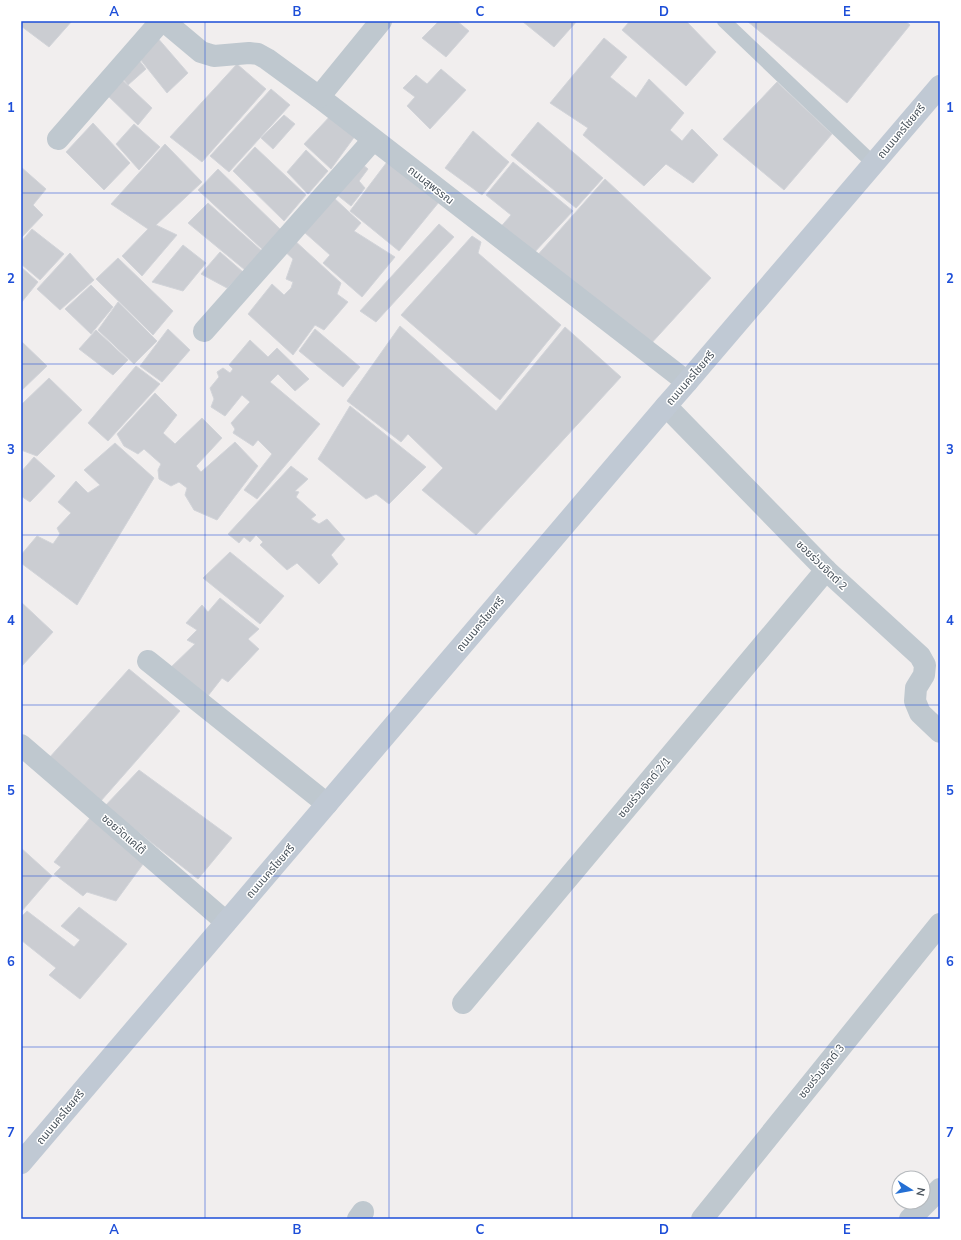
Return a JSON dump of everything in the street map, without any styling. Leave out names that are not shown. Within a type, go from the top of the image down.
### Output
[{"type":"main road","name":"ถนนนครไชยศรี","points":[[21,1163],[940,86]]},
{"type":"street","points":[[58,139],[161,21]]},
{"type":"street","name":"ถนนสุพรรณ","points":[[164,21],[202,52],[214,56],[249,53],[258,54],[319,97],[687,382]]},
{"type":"street","points":[[319,97],[381,21]]},
{"type":"street","points":[[204,331],[373,140]]},
{"type":"street","name":"ซอยร่วมจิตต์ 2","points":[[666,406],[826,570],[920,656],[925,665],[924,674],[916,688],[915,701],[920,713],[940,732]]},
{"type":"street","name":"ซอยร่วมจิตต์ 2/1","points":[[463,1004],[826,570]]},
{"type":"street","points":[[148,661],[327,804]]},
{"type":"street","name":"ซอยวัดแคใต้","points":[[21,745],[226,922]]},
{"type":"street","name":"ซอยร่วมจิตต์ 3","points":[[702,1219],[940,924]]},
{"type":"street","points":[[910,1219],[937,1199]]},
{"type":"lane","points":[[724,21],[874,164]]},
{"type":"building","points":[[21,21],[72,21],[49,47],[21,26]]},
{"type":"building","points":[[439,21],[457,21],[469,31],[446,57],[422,38]]},
{"type":"building","points":[[522,21],[577,21],[554,47]]},
{"type":"building","points":[[630,21],[686,21],[716,52],[686,86],[622,30]]},
{"type":"building","points":[[747,21],[905,21],[910,25],[847,103]]},
{"type":"building","points":[[156,36],[188,73],[167,93],[136,54]]},
{"type":"building","points":[[604,38],[627,57],[610,77],[636,98],[649,79],[684,113],[670,130],[682,141],[692,129],[718,155],[693,183],[666,164],[644,186],[583,135],[588,128],[550,103]]},
{"type":"building","points":[[135,55],[146,69],[128,85],[118,73]]},
{"type":"building","points":[[237,64],[266,89],[202,162],[170,137]]},
{"type":"building","points":[[441,69],[466,90],[430,129],[407,106],[415,97],[403,88],[416,75],[427,84]]},
{"type":"building","points":[[117,75],[152,108],[138,125],[103,91]]},
{"type":"building","points":[[777,82],[832,134],[784,190],[723,139]]},
{"type":"building","points":[[271,89],[290,105],[229,172],[210,156]]},
{"type":"building","points":[[333,113],[358,132],[331,169],[304,144]]},
{"type":"building","points":[[284,115],[295,124],[273,149],[261,138]]},
{"type":"building","points":[[538,122],[603,178],[576,208],[511,155]]},
{"type":"building","points":[[93,123],[130,163],[104,190],[66,152]]},
{"type":"building","points":[[134,124],[160,147],[139,170],[116,144]]},
{"type":"building","points":[[473,131],[509,162],[482,195],[445,168]]},
{"type":"building","points":[[165,144],[202,182],[156,225],[177,235],[142,276],[122,256],[148,229],[111,204]]},
{"type":"building","points":[[255,147],[306,195],[284,221],[233,171]]},
{"type":"building","points":[[306,150],[328,171],[308,194],[287,172]]},
{"type":"building","points":[[357,160],[368,169],[359,181],[365,188],[351,206],[331,190]]},
{"type":"building","points":[[387,162],[439,202],[399,251],[350,211]]},
{"type":"building","points":[[513,162],[573,211],[532,255],[498,230],[511,215],[486,195]]},
{"type":"building","points":[[21,167],[46,189],[33,205],[43,215],[21,238]]},
{"type":"building","points":[[218,169],[281,230],[263,250],[198,190]]},
{"type":"building","points":[[605,179],[711,278],[648,347],[535,258]]},
{"type":"building","points":[[333,197],[361,223],[354,231],[395,257],[362,297],[323,263],[330,255],[304,232]]},
{"type":"building","points":[[208,203],[263,252],[245,270],[188,223]]},
{"type":"building","points":[[439,224],[454,237],[376,322],[360,311]]},
{"type":"building","points":[[32,229],[64,254],[40,280],[21,264],[21,242]]},
{"type":"building","points":[[472,236],[481,242],[478,253],[561,325],[500,400],[401,315]]},
{"type":"building","points":[[293,239],[341,283],[337,294],[348,302],[324,330],[315,325],[293,355],[248,314],[272,284],[284,295],[291,288],[293,282],[286,279],[293,259],[282,249]]},
{"type":"building","points":[[183,245],[206,263],[183,291],[152,282]]},
{"type":"building","points":[[220,252],[243,272],[227,288],[201,274]]},
{"type":"building","points":[[70,253],[94,280],[60,310],[37,289]]},
{"type":"building","points":[[118,258],[173,311],[153,335],[96,279]]},
{"type":"building","points":[[21,267],[38,282],[21,303]]},
{"type":"building","points":[[91,285],[113,307],[91,334],[65,309]]},
{"type":"building","points":[[118,302],[157,341],[134,364],[98,330]]},
{"type":"building","points":[[400,326],[496,411],[565,327],[621,377],[476,535],[422,490],[443,468],[408,434],[401,442],[347,401]]},
{"type":"building","points":[[168,329],[190,350],[162,382],[140,366]]},
{"type":"building","points":[[315,329],[360,367],[343,387],[299,351]]},
{"type":"building","points":[[96,330],[128,360],[113,375],[79,349]]},
{"type":"building","points":[[250,340],[268,357],[277,348],[309,379],[295,391],[278,374],[270,382],[320,424],[257,499],[244,490],[272,454],[258,440],[253,446],[233,433],[235,429],[231,423],[250,402],[242,395],[225,416],[211,407],[214,399],[210,388],[219,377],[217,372],[223,368],[230,373],[233,369],[229,365]]},
{"type":"building","points":[[21,341],[47,366],[21,391]]},
{"type":"building","points":[[136,366],[160,384],[108,441],[88,423]]},
{"type":"building","points":[[49,378],[82,410],[37,456],[21,450],[21,405]]},
{"type":"building","points":[[155,393],[177,415],[163,433],[175,444],[202,418],[222,438],[196,466],[201,472],[235,442],[258,466],[217,520],[194,510],[185,495],[187,488],[179,482],[171,486],[159,479],[158,470],[161,464],[144,449],[138,454],[124,446],[117,434]]},
{"type":"building","points":[[350,406],[426,467],[389,504],[376,494],[366,499],[318,459]]},
{"type":"building","points":[[115,443],[154,478],[77,605],[21,563],[21,555],[37,536],[53,544],[60,534],[57,528],[71,513],[58,502],[76,481],[88,493],[100,485],[84,470]]},
{"type":"building","points":[[34,457],[55,476],[30,502],[21,496],[21,472]]},
{"type":"building","points":[[291,466],[308,479],[295,491],[299,492],[296,497],[316,515],[311,519],[319,524],[327,519],[345,539],[331,555],[338,564],[319,584],[297,563],[287,570],[260,545],[263,542],[256,535],[250,542],[244,537],[239,543],[228,534]]},
{"type":"building","points":[[230,552],[284,596],[260,624],[203,578]]},
{"type":"building","points":[[220,598],[259,629],[248,639],[259,649],[228,682],[222,678],[204,701],[167,671],[195,644],[187,640],[197,630],[186,623],[202,605],[208,612]]},
{"type":"building","points":[[21,602],[53,632],[21,667]]},
{"type":"building","points":[[129,669],[180,711],[100,802],[49,758]]},
{"type":"building","points":[[139,770],[232,838],[198,879],[105,806]]},
{"type":"building","points":[[90,818],[146,860],[116,901],[87,892],[83,896],[54,874],[61,867],[54,862]]},
{"type":"building","points":[[21,848],[52,876],[21,912]]},
{"type":"building","points":[[79,907],[127,944],[80,999],[49,975],[56,968],[21,940],[21,917],[27,911],[74,947],[80,940],[61,926]]}]
